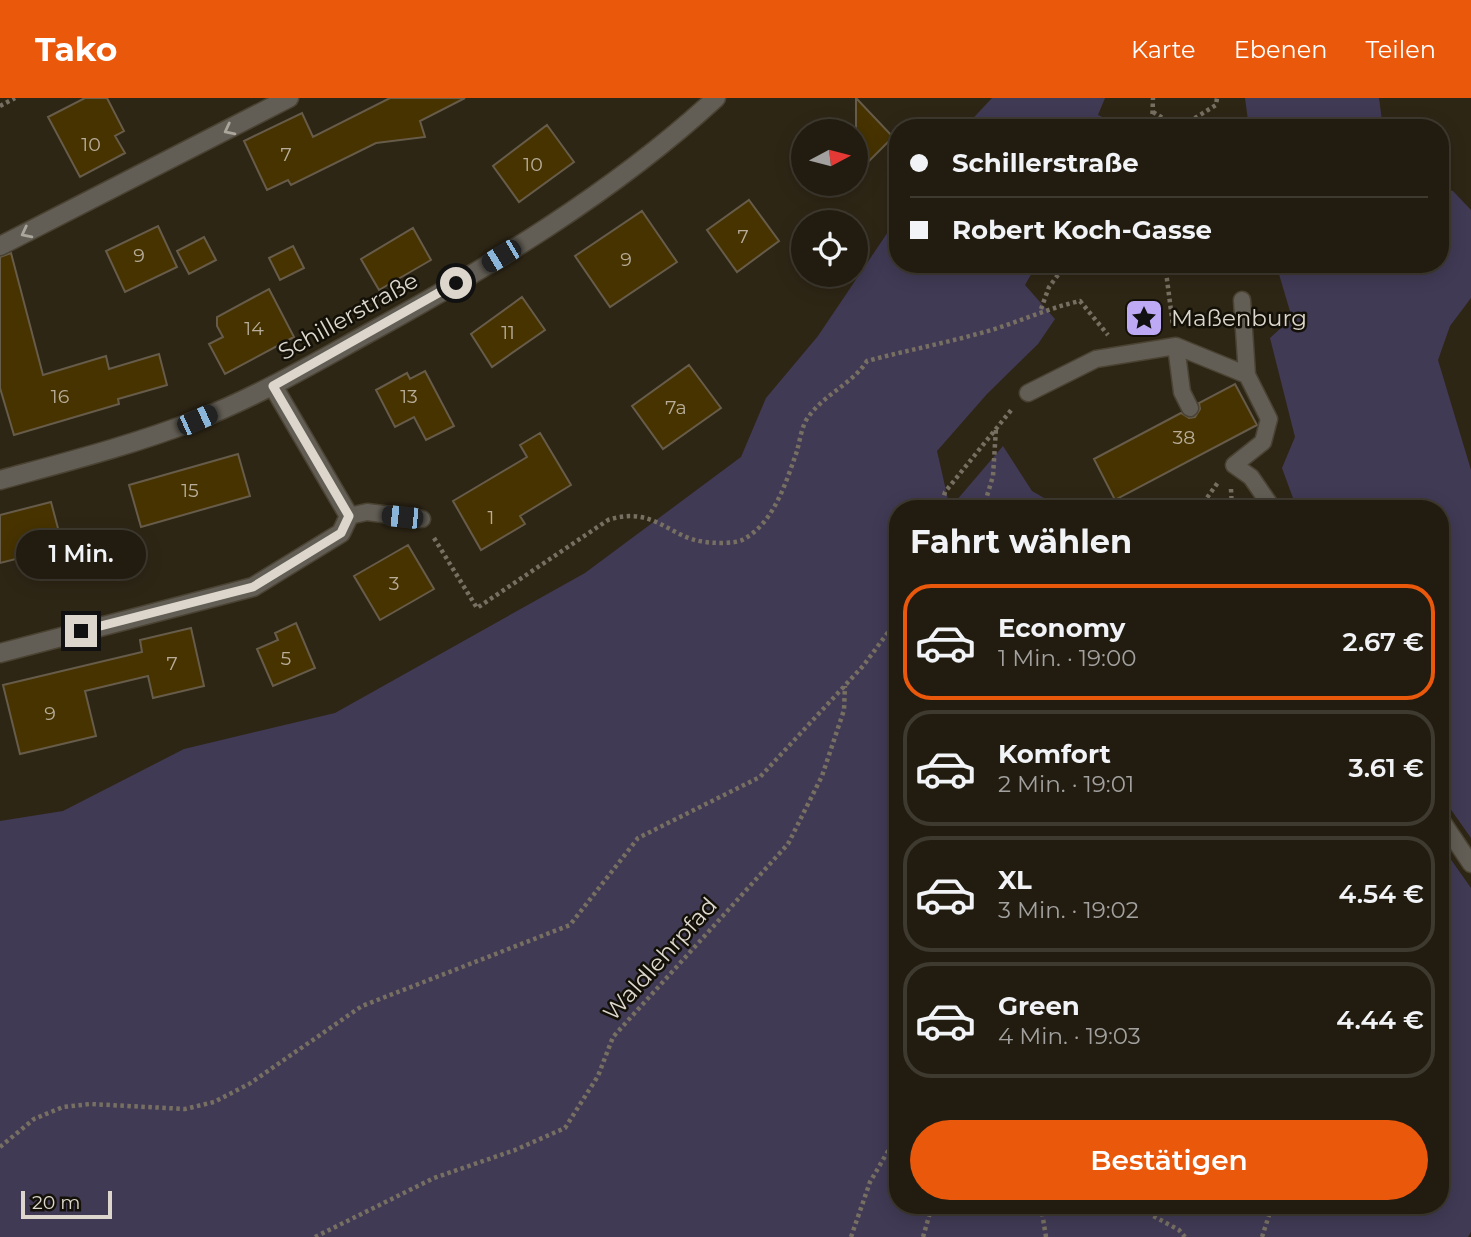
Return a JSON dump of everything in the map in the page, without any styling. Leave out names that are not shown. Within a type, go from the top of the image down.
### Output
[{"type":"street","points":[[0,246],[289,98]]},
{"type":"street","name":"Schillerstraße","points":[[0,480],[184,425],[273,386],[412,310],[545,229],[688,124],[716,98]]},
{"type":"street","points":[[0,653],[253,587],[341,533],[349,516],[273,386]]},
{"type":"lane","points":[[1228,471],[1263,442],[1269,419],[1247,375],[1242,300]]},
{"type":"lane","points":[[1176,346],[1182,392],[1190,408]]},
{"type":"lane","points":[[1028,393],[1096,359],[1176,346],[1247,375]]},
{"type":"lane","points":[[1228,471],[1251,477],[1267,500]]},
{"type":"lane","points":[[349,516],[367,512],[422,519]]},
{"type":"lane","points":[[1449,831],[1471,864]]},
{"type":"path","points":[[0,106],[15,98]]},
{"type":"path","points":[[1153,98],[1153,119]]},
{"type":"path","points":[[1193,119],[1216,105],[1217,98]]},
{"type":"path","points":[[1153,112],[1165,119]]},
{"type":"path","points":[[1041,310],[1049,287],[1059,273]]},
{"type":"path","points":[[1166,273],[1176,346]]},
{"type":"path","points":[[422,519],[477,608],[608,520],[623,515],[662,523],[702,542],[741,541],[767,518],[785,488],[807,418],[830,394],[856,377],[867,361],[977,334],[1019,322],[1041,310],[1080,301],[1102,326],[1121,356]]},
{"type":"path","points":[[943,500],[945,492],[996,427],[1028,393]]},
{"type":"path","points":[[986,500],[993,476],[996,427]]},
{"type":"path","points":[[1206,500],[1228,471]]},
{"type":"path","points":[[0,1147],[34,1119],[63,1107],[90,1104],[186,1109],[214,1102],[249,1084],[362,1006],[570,925],[638,838],[760,777],[845,685],[889,630]]},
{"type":"path","name":"Waldlehrpfad","points":[[314,1237],[434,1178],[515,1150],[565,1128],[598,1076],[613,1037],[788,844],[822,776],[844,710],[845,685]]},
{"type":"path","points":[[851,1237],[870,1182],[889,1149]]},
{"type":"path","points":[[923,1237],[930,1214]]},
{"type":"path","points":[[1042,1214],[1046,1237]]},
{"type":"path","points":[[1150,1214],[1180,1230],[1185,1237]]},
{"type":"path","points":[[1262,1237],[1269,1214]]},
{"type":"shaded area","points":[[992,98],[1105,98],[1098,115],[1106,119],[972,119]]},
{"type":"shaded area","points":[[1245,98],[1379,98],[1382,119],[1248,119]]},
{"type":"shaded area","points":[[1449,190],[1471,210],[1471,298],[1450,326],[1438,360],[1471,470],[1471,838],[1449,807],[1449,500],[1294,500],[1282,468],[1295,437],[1270,338],[1292,318],[1279,273],[1449,273]]},
{"type":"shaded area","points":[[889,230],[889,273],[1032,273],[1025,285],[1055,319],[1038,344],[987,394],[937,451],[948,500],[889,500],[889,1214],[1449,1214],[1449,857],[1471,888],[1471,1232],[1468,1237],[0,1237],[0,821],[63,811],[184,749],[335,713],[585,573],[741,457],[766,398],[818,336],[851,287],[868,287],[868,262]]},
{"type":"shaded area","points":[[1003,446],[1032,491],[1048,500],[957,500]]},
{"type":"building","points":[[85,98],[107,98],[124,131],[115,136],[125,153],[80,177],[48,117]]},
{"type":"building","points":[[390,98],[465,98],[420,121],[425,137],[376,143],[291,185],[288,180],[267,190],[244,141],[302,113],[313,137]]},
{"type":"building","points":[[856,98],[889,133],[889,141],[868,162],[868,119],[856,119]]},
{"type":"building","points":[[547,125],[574,162],[519,202],[493,166]]},
{"type":"building","points":[[749,200],[779,241],[737,272],[707,230]]},
{"type":"building","points":[[642,211],[677,262],[610,307],[575,256]]},
{"type":"building","points":[[158,226],[177,267],[125,292],[106,251]]},
{"type":"building","points":[[413,228],[431,260],[379,290],[361,259]]},
{"type":"building","points":[[204,237],[216,260],[189,274],[177,251]]},
{"type":"building","points":[[293,246],[304,268],[280,280],[269,258]]},
{"type":"building","points":[[11,253],[43,375],[106,356],[109,369],[159,354],[167,385],[118,399],[119,404],[14,435],[0,388],[0,257]]},
{"type":"building","points":[[269,289],[294,337],[225,374],[209,344],[223,337],[217,326],[217,317]]},
{"type":"building","points":[[522,297],[545,330],[492,367],[471,334]]},
{"type":"building","points":[[689,365],[721,408],[663,449],[632,406]]},
{"type":"building","points":[[425,371],[454,426],[426,440],[414,417],[395,427],[376,390],[407,373],[410,379]]},
{"type":"building","points":[[1235,384],[1257,425],[1115,500],[1094,459],[1181,413],[1189,418],[1195,417],[1200,409],[1199,403]]},
{"type":"building","points":[[540,433],[571,485],[520,516],[525,524],[481,550],[453,501],[527,457],[520,445]]},
{"type":"building","points":[[238,454],[250,496],[141,527],[129,485]]},
{"type":"building","points":[[51,502],[63,547],[0,563],[0,515]]},
{"type":"building","points":[[408,545],[434,589],[380,620],[354,576]]},
{"type":"building","points":[[296,623],[315,668],[273,686],[257,649],[278,640],[275,633]]},
{"type":"building","points":[[191,628],[204,686],[153,698],[148,676],[85,691],[96,736],[20,754],[3,685],[142,652],[140,640]]},
{"type":"place","name":"Maßenburg","points":[[1144,318]]},
{"type":"route","points":[[81,631],[253,587],[316,551],[341,533],[349,516],[273,386],[456,283]]}]
